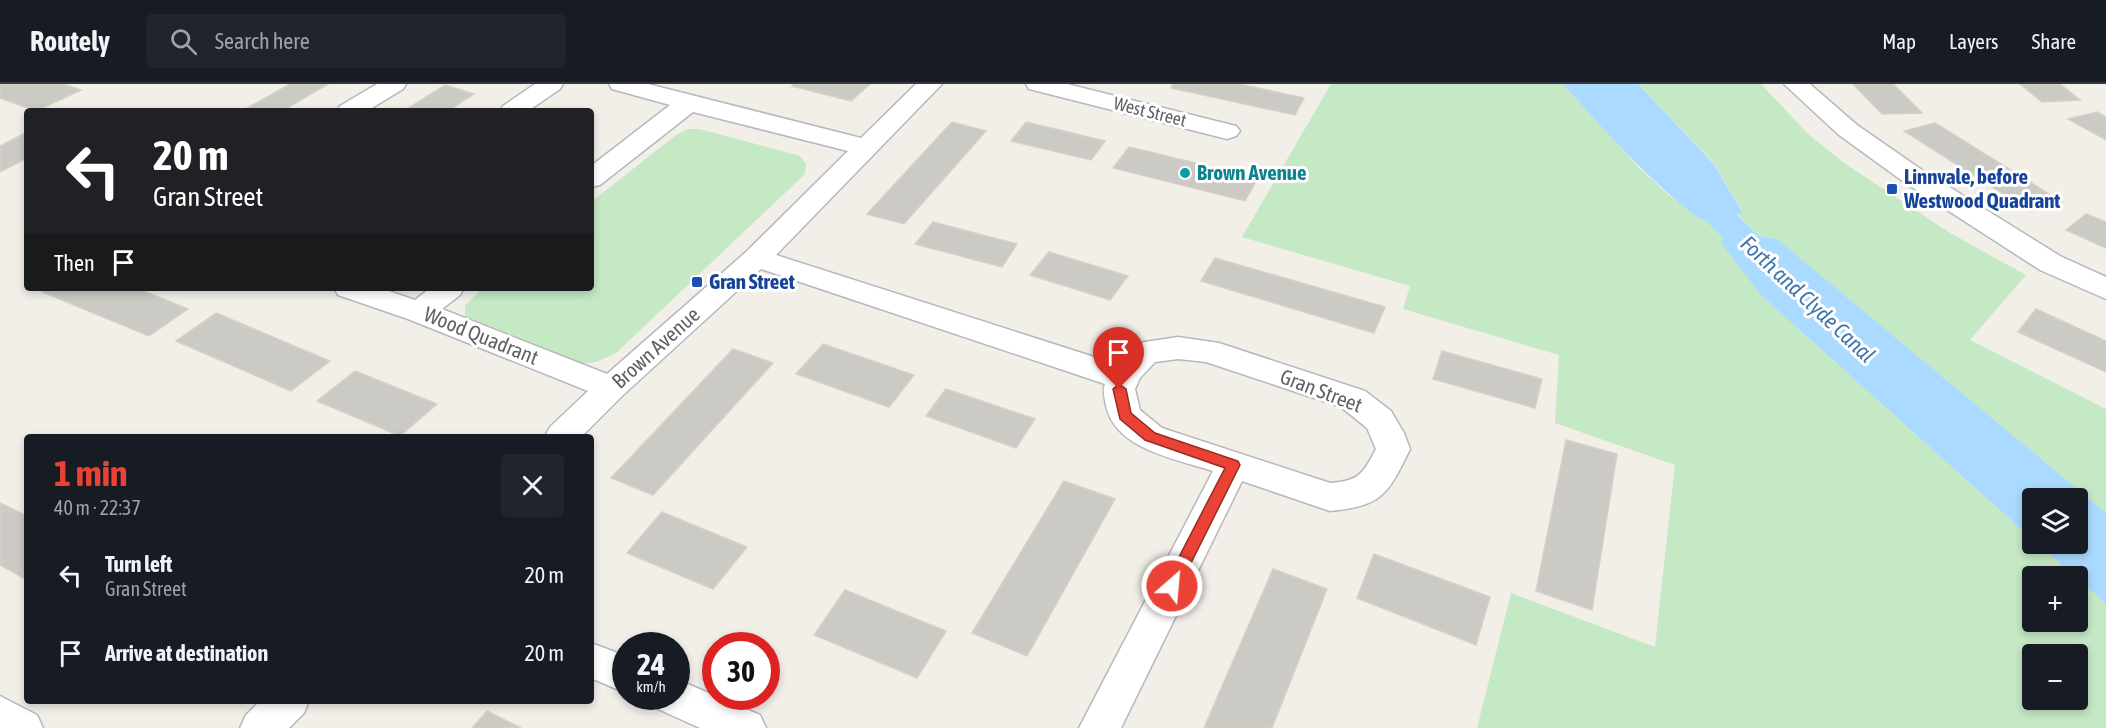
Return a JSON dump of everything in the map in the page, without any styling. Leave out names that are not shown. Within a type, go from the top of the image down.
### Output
[{"type":"street","points":[[354,108],[394,84]]},
{"type":"street","points":[[516,108],[551,84]]},
{"type":"street","points":[[621,84],[689,104],[865,147]]},
{"type":"street","name":"Brown Avenue","points":[[564,434],[611,388],[756,258],[930,84]]},
{"type":"street","name":"West Street","points":[[1038,84],[1227,131]]},
{"type":"street","points":[[1796,84],[1848,130],[1913,176],[2050,263],[2106,289]]},
{"type":"street","points":[[594,177],[689,104]]},
{"type":"street","points":[[756,258],[1123,378]]},
{"type":"street","name":"Wood Quadrant","points":[[358,291],[419,312],[611,388]]},
{"type":"street","points":[[419,312],[445,291]]},
{"type":"street","name":"Gran Street","points":[[1178,348],[1208,351],[1353,399],[1374,412],[1388,431],[1393,449],[1374,485],[1356,495],[1330,497],[1150,437],[1125,415],[1119,389],[1123,378],[1145,353],[1178,348]]},
{"type":"street","points":[[1100,728],[1233,465]]},
{"type":"street","points":[[594,661],[612,669]]},
{"type":"street","points":[[261,728],[285,704]]},
{"type":"street","points":[[690,704],[745,728]]},
{"type":"street","points":[[0,715],[21,728]]},
{"type":"green space","points":[[1331,84],[1563,84],[1639,168],[1671,197],[1704,219],[1724,239],[1762,296],[2022,530],[2022,554],[2049,554],[2063,566],[2022,566],[2022,632],[2088,632],[2088,588],[2106,604],[2106,728],[1477,728],[1511,593],[1655,647],[1675,465],[1555,423],[1559,355],[1403,309],[1410,286],[1242,237]]},
{"type":"green space","points":[[1638,84],[1761,84],[1808,134],[1844,163],[1950,233],[2026,275],[1970,340],[2106,409],[2106,513],[2088,498],[2088,488],[2076,488],[1777,239],[1759,236],[1737,214],[1742,211],[1714,163]]},
{"type":"green space","points":[[688,129],[700,129],[800,156],[806,164],[805,174],[616,353],[596,362],[582,364],[465,319],[465,305],[480,291],[594,291],[594,200],[676,135]]},
{"type":"water","name":"Forth and Clyde Canal","points":[[1563,84],[1638,84],[1714,164],[1742,212],[1737,215],[1759,236],[1777,239],[2076,488],[2022,488],[2022,530],[1762,296],[1721,243],[1724,239],[1704,219],[1700,219],[1681,204],[1645,172]]},
{"type":"water","points":[[2088,498],[2106,513],[2106,604],[2088,588],[2088,566],[2063,566],[2049,554],[2088,554]]},
{"type":"building","points":[[0,84],[63,84],[81,90],[42,108],[28,108],[0,98]]},
{"type":"building","points":[[290,84],[328,84],[287,108],[247,108]]},
{"type":"building","points":[[794,84],[870,84],[851,101],[792,86]]},
{"type":"building","points":[[1173,84],[1239,84],[1304,98],[1295,115],[1171,88]]},
{"type":"building","points":[[1853,84],[1893,84],[1922,113],[1882,114]]},
{"type":"building","points":[[2020,84],[2060,84],[2080,100],[2042,102]]},
{"type":"building","points":[[445,85],[474,94],[453,108],[409,108]]},
{"type":"building","points":[[2097,112],[2106,117],[2106,140],[2068,119]]},
{"type":"building","points":[[952,122],[986,131],[904,224],[867,214]]},
{"type":"building","points":[[1026,122],[1105,141],[1091,160],[1011,141]]},
{"type":"building","points":[[1935,123],[2062,202],[2030,211],[1904,131]]},
{"type":"building","points":[[24,134],[24,160],[0,172],[0,146]]},
{"type":"building","name":"Brown Avenue","points":[[1129,147],[1258,178],[1245,201],[1113,168]]},
{"type":"building","points":[[2086,214],[2106,222],[2106,248],[2066,230]]},
{"type":"building","points":[[933,222],[1017,244],[1002,267],[915,244]]},
{"type":"building","points":[[1049,252],[1128,276],[1110,300],[1030,275]]},
{"type":"building","points":[[1215,258],[1385,307],[1374,333],[1201,281]]},
{"type":"building","points":[[143,291],[188,309],[149,336],[42,292]]},
{"type":"building","points":[[2036,309],[2106,341],[2106,372],[2018,332]]},
{"type":"building","points":[[216,313],[330,361],[291,391],[176,341]]},
{"type":"building","points":[[823,344],[914,375],[889,407],[796,374]]},
{"type":"building","points":[[733,349],[773,363],[653,495],[611,478]]},
{"type":"building","points":[[1442,351],[1542,379],[1535,408],[1433,379]]},
{"type":"building","points":[[355,371],[437,404],[402,434],[395,434],[317,401]]},
{"type":"building","points":[[946,389],[1035,419],[1016,448],[926,416]]},
{"type":"building","points":[[1566,440],[1617,454],[1592,610],[1536,591]]},
{"type":"building","points":[[1064,481],[1115,499],[1027,656],[972,633]]},
{"type":"building","points":[[0,503],[24,515],[24,578],[0,565]]},
{"type":"building","points":[[662,512],[747,547],[713,589],[627,553]]},
{"type":"building","points":[[1374,554],[1490,597],[1476,645],[1357,598]]},
{"type":"building","points":[[1273,569],[1327,589],[1272,728],[1204,728]]},
{"type":"building","points":[[845,590],[946,631],[917,678],[814,635]]},
{"type":"building","points":[[487,711],[521,728],[472,728]]},
{"type":"place","name":"Brown Avenue","points":[[1185,173]]},
{"type":"place","name":"Linnvale, before Westwood Quadrant","points":[[1892,189]]},
{"type":"place","name":"Gran Street","points":[[697,282]]},
{"type":"route","points":[[1119,389],[1125,415],[1150,437],[1233,465],[1172,586]]}]
